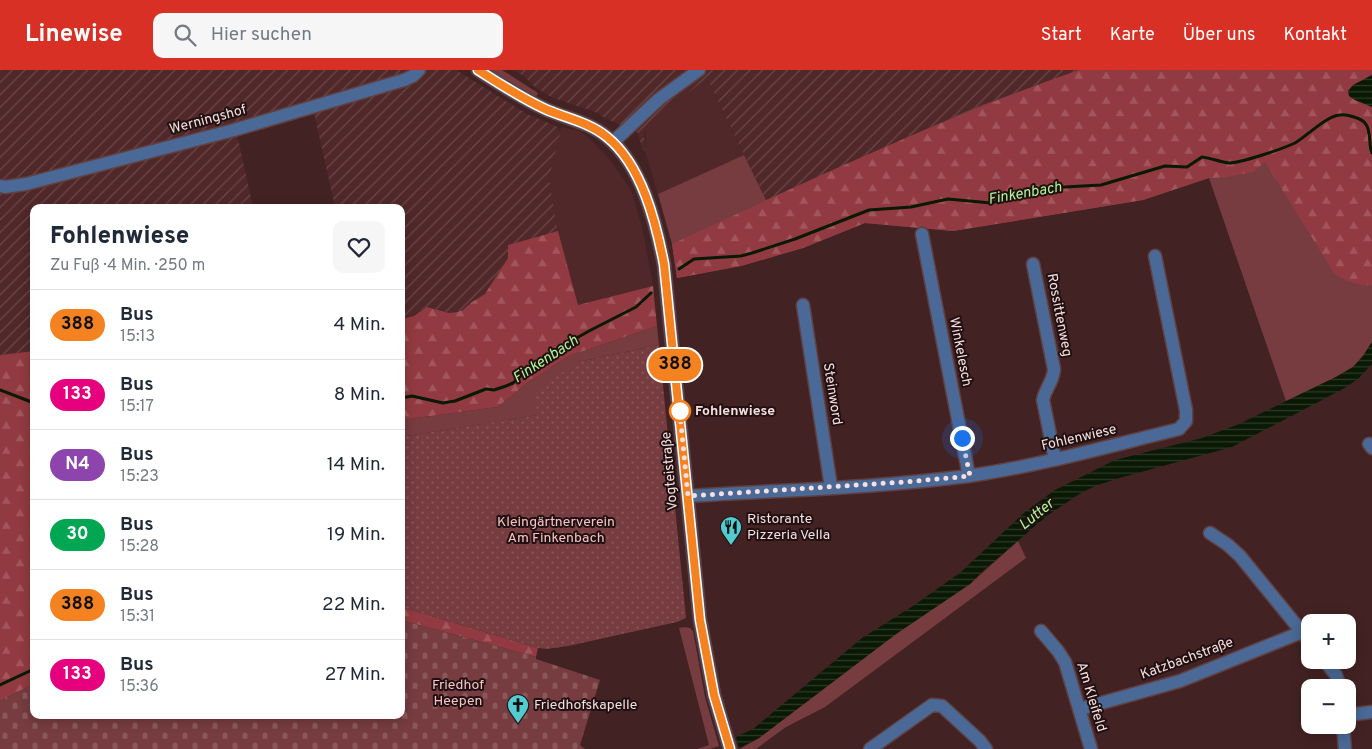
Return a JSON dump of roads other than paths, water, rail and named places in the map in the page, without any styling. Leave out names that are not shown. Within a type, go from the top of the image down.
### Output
[{"type":"street","name":"Werningshof","points":[[0,186],[26,184],[234,130],[404,80],[413,76],[419,70]]},
{"type":"street","name":"Vogteistraße","points":[[478,70],[544,108],[586,124],[602,133],[612,142],[637,177],[654,222],[661,246],[670,311],[704,645],[714,695],[730,749]]},
{"type":"street","points":[[612,142],[659,100],[699,70]]},
{"type":"street","name":"Winkelesch","points":[[922,234],[970,476]]},
{"type":"street","name":"Fohlenwiese","points":[[688,496],[970,476],[1055,460],[1179,429],[1186,421],[1186,410],[1155,256]]},
{"type":"street","name":"Rossittenweg","points":[[1033,264],[1054,369],[1054,375],[1043,400],[1055,460]]},
{"type":"street","name":"Steinword","points":[[803,305],[831,487]]},
{"type":"street","points":[[1210,534],[1228,545],[1240,556],[1301,631]]},
{"type":"street","name":"Am Kleifeld","points":[[1041,631],[1065,662],[1091,749]]},
{"type":"street","name":"Katzbachstraße","points":[[1080,709],[1180,680],[1301,639]]},
{"type":"street","points":[[870,749],[932,705],[937,704],[942,706],[980,740],[986,749]]},
{"type":"street","points":[[1356,715],[1372,712]]},
{"type":"street","points":[[1344,734],[1345,749]]},
{"type":"water","points":[[1372,75],[1372,107],[1349,96],[1348,91],[1353,85]]},
{"type":"water","name":"Lutter","points":[[1372,342],[1372,364],[1358,379],[1343,389],[1232,447],[1123,477],[1095,486],[1081,493],[1048,515],[970,584],[896,634],[759,738],[739,748],[736,737],[753,729],[862,638],[913,606],[961,572],[1025,512],[1055,490],[1115,460],[1202,438],[1239,424],[1353,367]]},
{"type":"waterway","name":"Finkenbach","points":[[679,269],[694,259],[741,256],[752,253],[795,239],[869,210],[911,207],[948,199],[991,203],[1047,188],[1101,185],[1165,166],[1187,167],[1202,157],[1229,163],[1243,161],[1295,143],[1323,122],[1340,115],[1360,119],[1365,123],[1372,153]]},
{"type":"waterway","name":"Finkenbach","points":[[405,397],[412,396],[443,403],[455,401],[486,389],[494,390],[506,386],[513,383],[526,371],[550,356],[557,349],[636,307],[651,293]]},
{"type":"waterway","name":"Finkenbach","points":[[0,390],[30,401]]},
{"type":"waterway","points":[[0,685],[30,671]]},
{"type":"place","name":"Fohlenwiese","points":[[680,411]]},
{"type":"place","name":"Ristorante Pizzeria Vella","points":[[731,546]]},
{"type":"place","name":"Friedhofskapelle","points":[[518,724]]},
{"type":"park label","name":"Kleingärtnerverein Am Finkenbach","points":[[556,530]]},
{"type":"park label","name":"Friedhof Heepen","points":[[458,694]]}]
